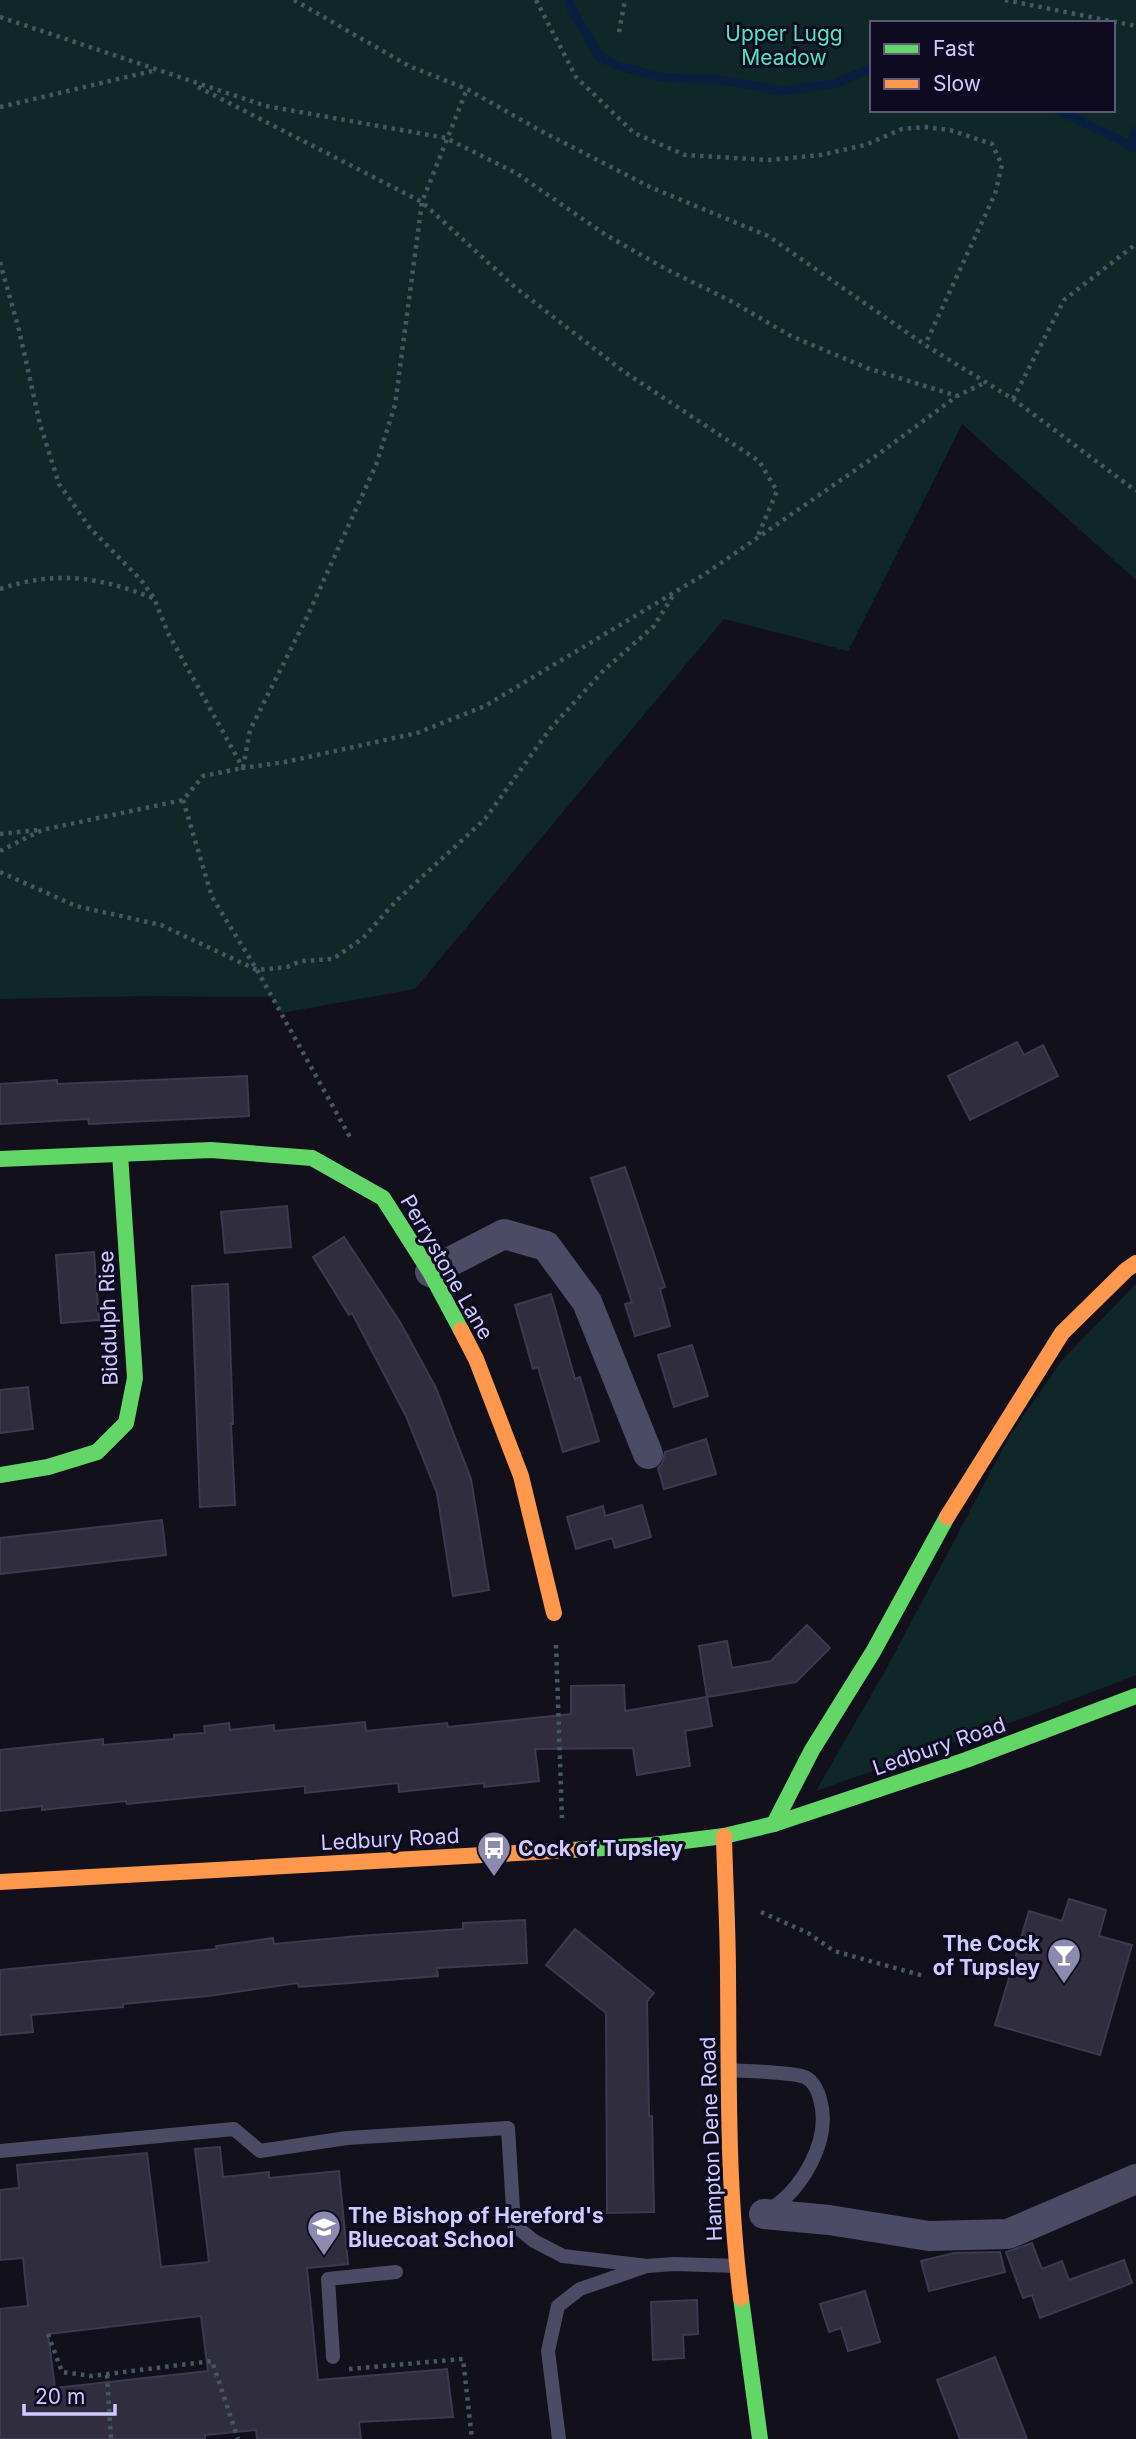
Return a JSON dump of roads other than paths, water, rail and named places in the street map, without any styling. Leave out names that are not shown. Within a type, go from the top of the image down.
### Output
[{"type":"main road","name":"Perrystone Lane","points":[[0,1159],[211,1150],[312,1158],[383,1198],[430,1272],[476,1359],[522,1476],[554,1613]]},
{"type":"main road","name":"Biddulph Rise","points":[[0,1475],[48,1467],[97,1452],[126,1423],[135,1378],[120,1154]]},
{"type":"main road","points":[[774,1824],[812,1750],[873,1652],[957,1499],[1062,1333],[1136,1263]]},
{"type":"main road","name":"Ledbury Road","points":[[0,1882],[563,1851],[652,1845],[724,1836],[774,1824],[966,1760],[1136,1696]]},
{"type":"main road","name":"Hampton Dene Road","points":[[724,1836],[727,2070],[749,2216],[737,2266],[760,2439]]},
{"type":"street","points":[[430,1272],[504,1234],[546,1246],[587,1302],[648,1454]]},
{"type":"street","points":[[749,2216],[829,2220],[929,2236],[1008,2234],[1136,2179]]},
{"type":"lane","points":[[727,2070],[806,2077],[817,2089],[822,2107],[821,2137],[813,2160],[800,2180],[780,2204],[749,2216]]},
{"type":"lane","points":[[0,2151],[234,2129],[260,2151],[347,2138],[508,2128],[514,2225],[534,2241],[563,2256],[647,2266],[737,2266]]},
{"type":"lane","points":[[559,2439],[548,2351],[558,2306],[580,2288],[647,2266]]},
{"type":"lane","points":[[333,2357],[328,2279],[396,2272]]},
{"type":"waterway","points":[[569,0],[599,56],[618,66],[665,78],[724,80],[781,91],[834,84],[870,69]]},
{"type":"waterway","points":[[1062,112],[1136,148]]},
{"type":"waterway","points":[[1131,147],[1136,131]]},
{"type":"place","name":"Cock of Tupsley","points":[[494,1878]]},
{"type":"place","name":"The Cock of Tupsley","points":[[1064,1985]]},
{"type":"place","name":"The Bishop of Hereford's Bluecoat School","points":[[324,2257]]},
{"type":"park label","name":"Upper Lugg Meadow","points":[[784,45]]}]
